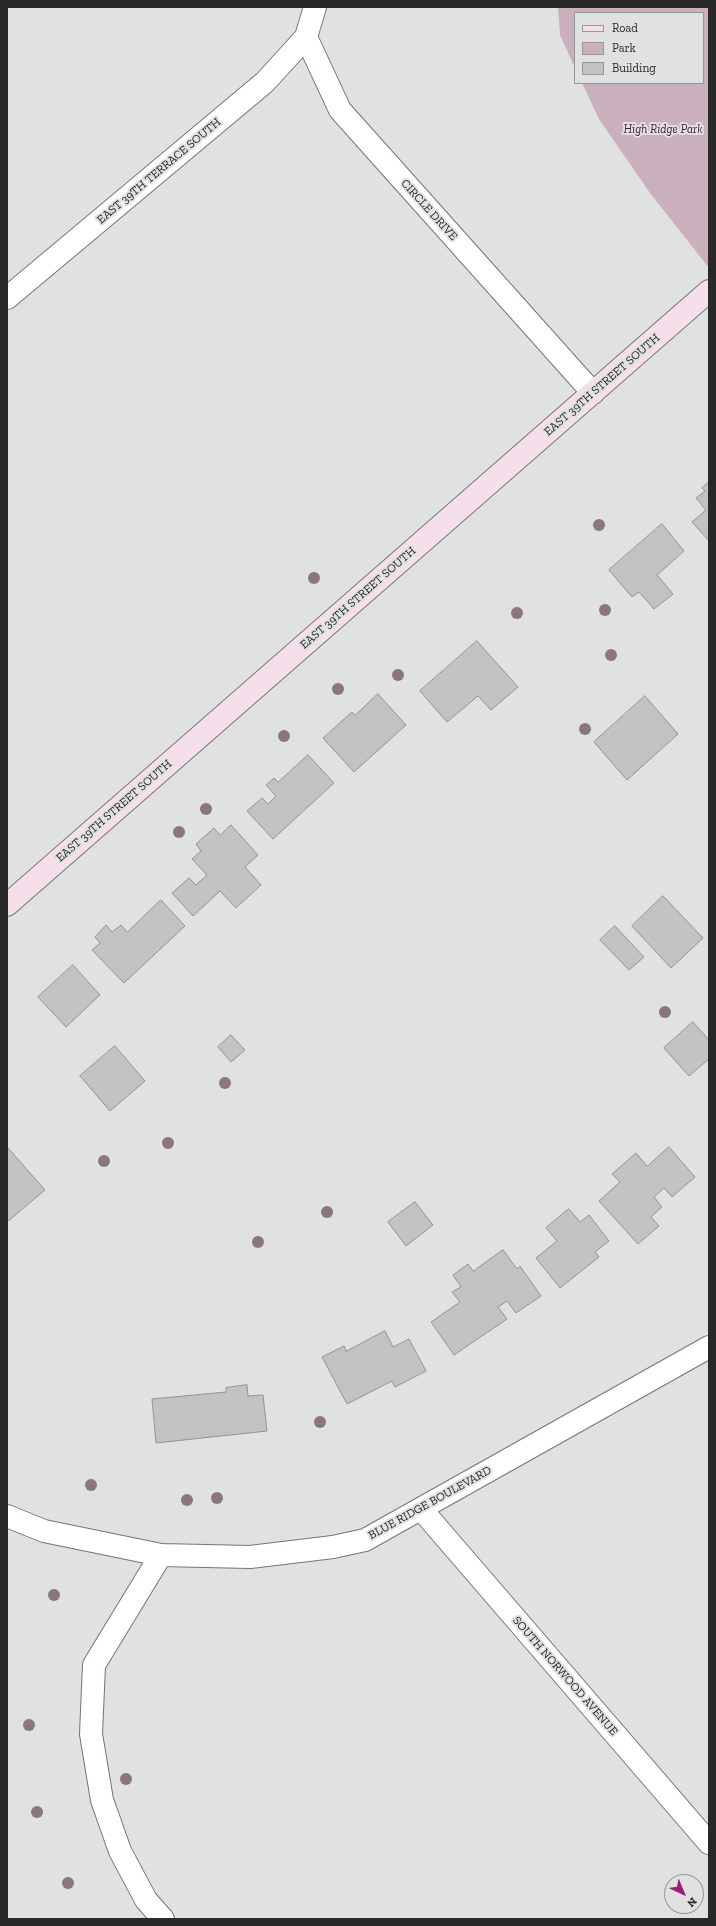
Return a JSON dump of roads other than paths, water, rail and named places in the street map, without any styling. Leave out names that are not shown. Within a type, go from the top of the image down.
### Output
[{"type":"main road","name":"EAST 39TH STREET SOUTH","points":[[7,905],[709,291]]},
{"type":"street","points":[[306,37],[314,7]]},
{"type":"street","name":"EAST 39TH TERRACE SOUTH","points":[[7,298],[265,82],[306,37]]},
{"type":"street","name":"CIRCLE DRIVE","points":[[306,37],[340,110],[593,393]]},
{"type":"street","name":"BLUE RIDGE BOULEVARD","points":[[7,1516],[44,1531],[161,1555],[250,1557],[333,1547],[365,1540],[709,1347]]},
{"type":"street","name":"SOUTH NORWOOD AVENUE","points":[[421,1509],[709,1843]]},
{"type":"street","points":[[161,1555],[94,1665],[91,1734],[102,1800],[120,1852],[146,1900],[163,1919]]},
{"type":"park label","name":"High Ridge Park","points":[[663,130]]}]
